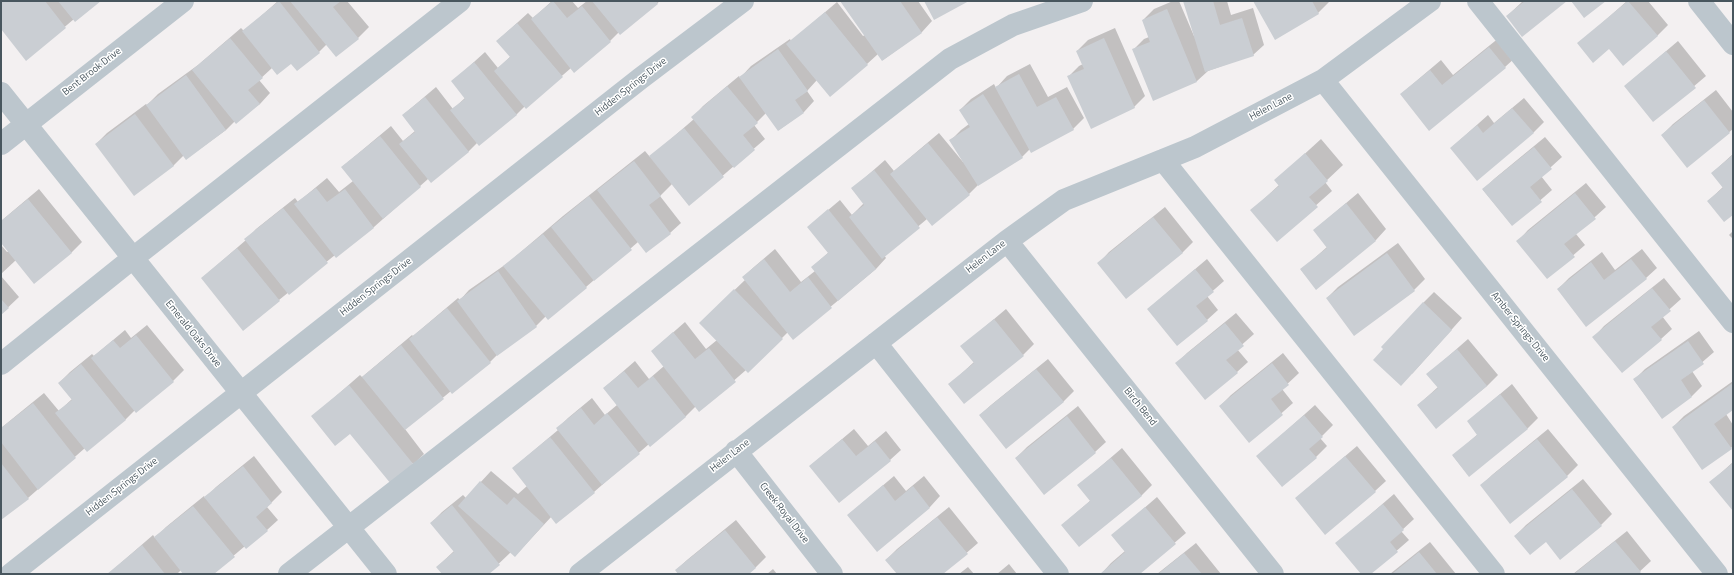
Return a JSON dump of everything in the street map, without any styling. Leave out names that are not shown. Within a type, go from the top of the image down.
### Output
[{"type":"street","name":"Bent Brook Drive","points":[[1,144],[183,1]]},
{"type":"street","points":[[1,364],[133,258],[460,1]]},
{"type":"street","name":"Hidden Springs Drive","points":[[11,574],[641,78],[743,1]]},
{"type":"street","points":[[289,574],[950,58],[1013,26],[1082,1]]},
{"type":"street","name":"Helen Lane","points":[[580,574],[603,567],[736,451],[1007,240],[1064,200],[1195,147],[1323,80],[1430,1]]},
{"type":"street","points":[[1478,1],[1733,322]]},
{"type":"street","points":[[1699,1],[1733,44]]},
{"type":"street","name":"Amber Springs Drive","points":[[1323,80],[1717,574]]},
{"type":"street","name":"Emerald Oaks Drive","points":[[1,93],[386,574]]},
{"type":"street","points":[[1163,160],[1494,574]]},
{"type":"street","name":"Birch Bend","points":[[1007,240],[1272,574]]},
{"type":"street","points":[[876,343],[1058,574]]},
{"type":"street","name":"Creek Royal Drive","points":[[736,451],[832,574]]},
{"type":"building","points":[[1,1],[45,1],[66,28],[26,61],[1,29]]},
{"type":"building","points":[[58,1],[101,1],[75,22]]},
{"type":"building","points":[[279,1],[320,53],[297,71],[291,64],[277,75],[242,31]]},
{"type":"building","points":[[290,1],[341,1],[333,7],[359,39],[336,57]]},
{"type":"building","points":[[553,1],[567,18],[582,6],[611,42],[574,73],[531,19]]},
{"type":"building","points":[[592,1],[656,1],[658,4],[620,35]]},
{"type":"building","points":[[840,1],[900,1],[922,33],[882,61]]},
{"type":"building","points":[[924,1],[969,1],[934,20]]},
{"type":"building","points":[[1183,1],[1213,1],[1220,25],[1242,18],[1254,56],[1205,72]]},
{"type":"building","points":[[1253,1],[1312,1],[1319,14],[1275,40]]},
{"type":"building","points":[[1525,1],[1567,1],[1522,37],[1506,16]]},
{"type":"building","points":[[1571,1],[1606,1],[1584,18]]},
{"type":"building","points":[[1628,1],[1658,36],[1623,66],[1609,49],[1593,63],[1577,43]]},
{"type":"building","points":[[1167,9],[1197,82],[1153,101],[1132,49],[1150,42],[1142,20]]},
{"type":"building","points":[[825,12],[868,65],[830,97],[786,44]]},
{"type":"building","points":[[517,23],[563,77],[526,109],[494,71],[510,57],[496,41]]},
{"type":"building","points":[[230,38],[263,78],[248,90],[260,104],[236,124],[192,70]]},
{"type":"building","points":[[1104,38],[1135,108],[1091,129],[1067,76],[1084,69],[1076,51]]},
{"type":"building","points":[[1489,47],[1506,68],[1429,131],[1400,94],[1430,70],[1442,85]]},
{"type":"building","points":[[778,49],[808,91],[795,100],[804,113],[778,131],[739,77]]},
{"type":"building","points":[[1666,51],[1696,88],[1653,122],[1624,86]]},
{"type":"building","points":[[474,62],[517,115],[479,146],[450,110],[465,99],[451,81]]},
{"type":"building","points":[[1019,74],[1037,107],[1056,97],[1074,130],[1031,153],[995,87]]},
{"type":"building","points":[[186,75],[226,130],[186,160],[146,105]]},
{"type":"building","points":[[727,86],[758,123],[743,135],[755,150],[734,168],[691,117]]},
{"type":"building","points":[[983,94],[1023,158],[978,186],[949,140],[970,127],[959,110]]},
{"type":"building","points":[[425,97],[469,152],[431,183],[399,144],[415,132],[402,115]]},
{"type":"building","points":[[1704,100],[1730,133],[1687,168],[1661,135]]},
{"type":"building","points":[[1512,108],[1534,133],[1477,181],[1450,148],[1477,125],[1483,133]]},
{"type":"building","points":[[135,114],[174,166],[134,196],[95,144]]},
{"type":"building","points":[[684,128],[724,177],[689,206],[649,156]]},
{"type":"building","points":[[380,136],[421,187],[383,219],[341,167]]},
{"type":"building","points":[[928,143],[970,195],[932,226],[890,174]]},
{"type":"building","points":[[1534,147],[1552,169],[1530,187],[1542,202],[1512,226],[1482,189]]},
{"type":"building","points":[[1305,153],[1328,181],[1309,197],[1318,207],[1277,242],[1250,210],[1279,186],[1274,180]]},
{"type":"building","points":[[1733,155],[1733,215],[1724,222],[1707,201],[1723,188],[1711,173]]},
{"type":"building","points":[[634,161],[661,196],[649,205],[671,234],[646,253],[597,190]]},
{"type":"building","points":[[874,170],[920,228],[882,259],[849,217],[864,205],[851,188]]},
{"type":"building","points":[[316,188],[327,202],[345,189],[374,228],[336,258],[294,204]]},
{"type":"building","points":[[1575,193],[1596,219],[1564,244],[1575,257],[1547,279],[1516,241]]},
{"type":"building","points":[[589,196],[632,250],[594,281],[551,227]]},
{"type":"building","points":[[28,199],[72,253],[34,284],[1,243],[1,221]]},
{"type":"building","points":[[1346,203],[1376,241],[1316,290],[1300,269],[1327,248],[1313,230]]},
{"type":"building","points":[[283,208],[328,263],[289,295],[244,239]]},
{"type":"building","points":[[828,209],[876,269],[838,301],[811,267],[828,253],[807,227]]},
{"type":"building","points":[[1153,217],[1183,253],[1126,299],[1097,263]]},
{"type":"building","points":[[543,234],[587,288],[548,320],[503,266]]},
{"type":"building","points":[[237,248],[280,301],[243,331],[201,278]]},
{"type":"building","points":[[1387,253],[1415,291],[1354,336],[1326,298]]},
{"type":"building","points":[[764,259],[790,292],[808,277],[832,308],[793,340],[742,277]]},
{"type":"building","points":[[1631,259],[1647,279],[1586,327],[1557,289],[1591,262],[1604,280]]},
{"type":"building","points":[[1195,269],[1214,292],[1196,306],[1208,321],[1177,346],[1147,309]]},
{"type":"building","points":[[498,271],[537,327],[497,356],[457,301]]},
{"type":"building","points":[[1652,288],[1671,311],[1651,327],[1662,340],[1622,373],[1592,337]]},
{"type":"building","points":[[734,289],[783,339],[748,373],[699,323]]},
{"type":"building","points":[[1,299],[9,308],[1,315]]},
{"type":"building","points":[[1423,302],[1452,330],[1401,386],[1373,360],[1383,349],[1381,347]]},
{"type":"building","points":[[447,308],[491,363],[452,394],[409,339]]},
{"type":"building","points":[[994,319],[1024,356],[964,404],[948,384],[974,363],[960,346]]},
{"type":"building","points":[[1225,323],[1244,346],[1226,360],[1238,373],[1205,400],[1175,363]]},
{"type":"building","points":[[673,332],[695,359],[709,348],[736,382],[699,412],[651,351]]},
{"type":"building","points":[[136,335],[174,382],[136,413],[91,358],[113,340],[120,348]]},
{"type":"building","points":[[1688,341],[1704,364],[1681,380],[1692,397],[1662,419],[1633,379]]},
{"type":"building","points":[[401,345],[444,399],[405,430],[362,377]]},
{"type":"building","points":[[1457,349],[1487,386],[1436,429],[1417,405],[1438,388],[1426,374]]},
{"type":"building","points":[[1272,363],[1289,385],[1271,399],[1283,415],[1249,443],[1219,406]]},
{"type":"building","points":[[81,364],[126,420],[87,452],[55,413],[72,400],[58,383]]},
{"type":"building","points":[[1036,369],[1064,402],[1006,449],[979,415]]},
{"type":"building","points":[[624,371],[638,388],[653,376],[686,417],[650,447],[603,388]]},
{"type":"building","points":[[1733,383],[1733,410],[1714,424],[1732,449],[1702,470],[1672,427]]},
{"type":"building","points":[[349,385],[414,465],[391,484],[350,434],[335,446],[311,416]]},
{"type":"building","points":[[1500,394],[1528,429],[1469,477],[1452,455],[1477,435],[1467,421]]},
{"type":"building","points":[[33,403],[76,458],[38,490],[1,442],[1,428]]},
{"type":"building","points":[[581,408],[594,425],[607,413],[640,454],[602,485],[556,428]]},
{"type":"building","points":[[1304,415],[1323,437],[1309,449],[1317,458],[1282,487],[1256,456]]},
{"type":"building","points":[[1067,416],[1096,453],[1044,495],[1015,458]]},
{"type":"building","points":[[550,437],[595,493],[556,524],[512,468]]},
{"type":"building","points":[[842,439],[856,456],[875,441],[891,461],[839,503],[809,466]]},
{"type":"building","points":[[1537,439],[1568,477],[1510,524],[1480,485]]},
{"type":"building","points":[[1345,456],[1376,492],[1325,535],[1295,498]]},
{"type":"building","points":[[1111,458],[1142,496],[1079,547],[1061,525],[1090,501],[1077,485]]},
{"type":"building","points":[[1,463],[29,499],[1,520]]},
{"type":"building","points":[[1733,463],[1733,511],[1709,482]]},
{"type":"building","points":[[243,466],[272,503],[256,517],[268,531],[246,549],[204,497]]},
{"type":"building","points":[[480,481],[507,505],[514,497],[544,524],[515,557],[458,506]]},
{"type":"building","points":[[883,485],[895,501],[913,486],[930,508],[877,552],[847,515]]},
{"type":"building","points":[[1572,489],[1602,526],[1560,560],[1546,542],[1530,555],[1514,536]]},
{"type":"building","points":[[1383,504],[1404,530],[1390,542],[1398,552],[1371,574],[1361,574],[1335,543]]},
{"type":"building","points":[[452,505],[500,565],[489,574],[442,574],[436,567],[454,552],[430,523]]},
{"type":"building","points":[[193,506],[235,557],[214,574],[183,574],[154,537]]},
{"type":"building","points":[[1145,507],[1176,544],[1140,574],[1100,574],[1125,552],[1111,535]]},
{"type":"building","points":[[937,517],[968,554],[943,574],[897,574],[885,560]]},
{"type":"building","points":[[725,530],[756,568],[749,574],[678,574],[675,570]]},
{"type":"building","points":[[1615,541],[1641,572],[1639,574],[1574,574]]},
{"type":"building","points":[[142,545],[165,574],[107,574]]},
{"type":"building","points":[[1419,552],[1437,574],[1392,574]]},
{"type":"building","points":[[1184,553],[1202,574],[1158,574]]}]
